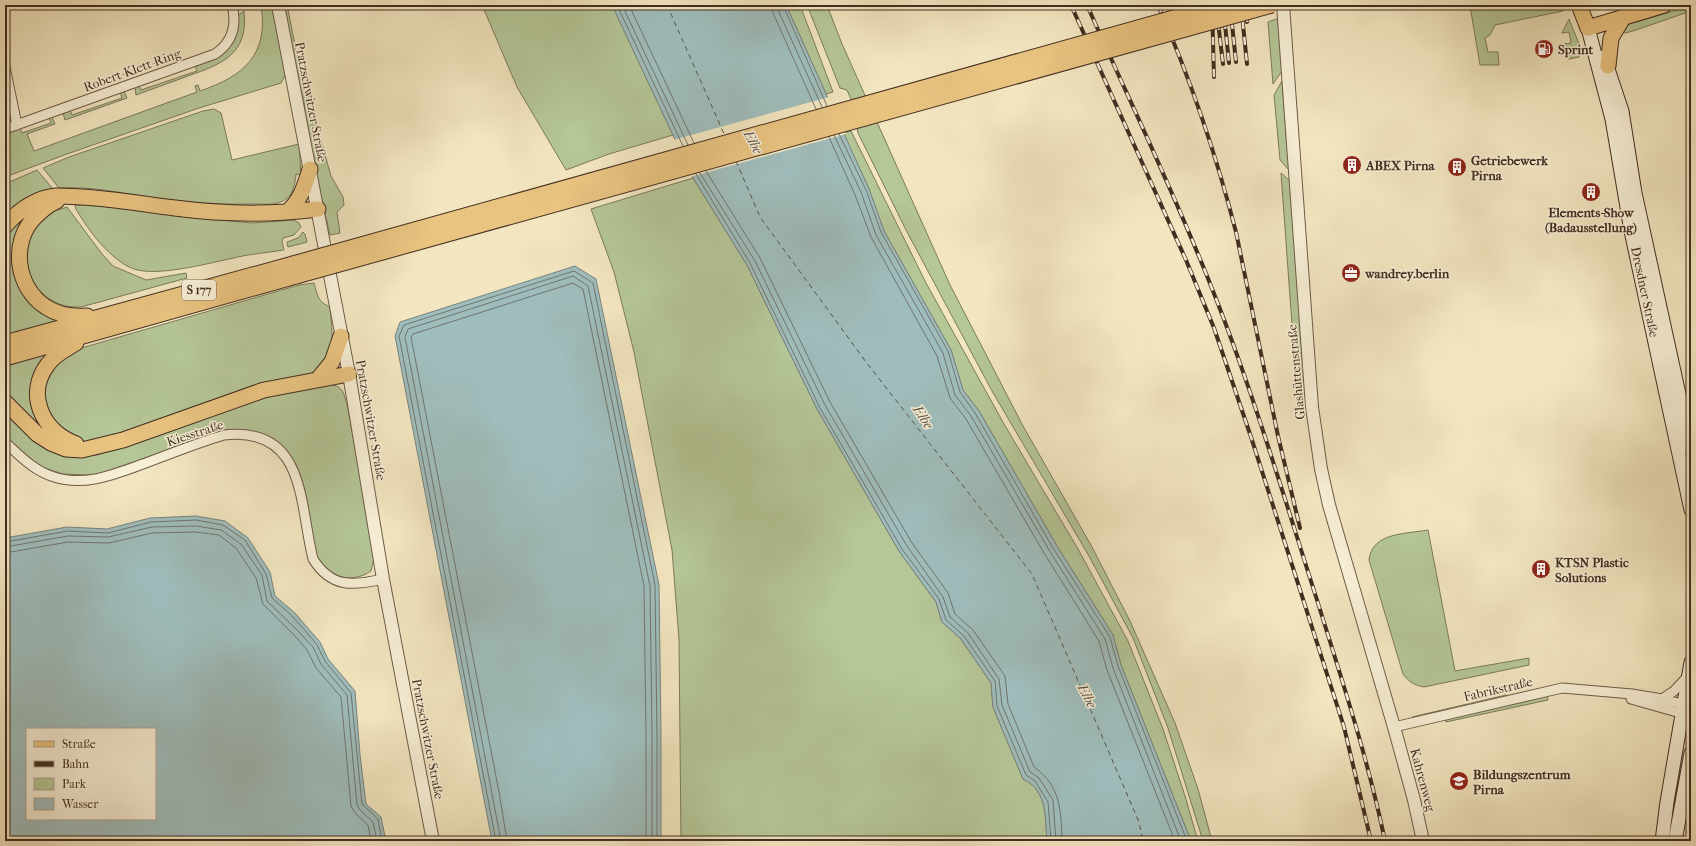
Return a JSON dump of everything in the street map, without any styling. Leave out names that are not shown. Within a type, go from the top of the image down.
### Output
[{"type":"main road","name":"S 177","points":[[5,358],[94,333],[294,270],[1220,5]]},
{"type":"main road","name":"S 177","points":[[5,343],[105,316],[294,270],[1272,5]]},
{"type":"main road","name":"Dresdner Straße","points":[[1579,5],[1622,111],[1635,193],[1691,449]]},
{"type":"main road","points":[[1588,28],[1664,5]]},
{"type":"main road","points":[[1604,64],[1611,38],[1623,18]]},
{"type":"main road","name":"Dresdner Straße","points":[[1604,64],[1631,231],[1691,510]]},
{"type":"main road","points":[[288,211],[298,200],[310,169]]},
{"type":"main road","points":[[5,226],[18,213],[39,200],[78,196],[97,197],[199,211],[249,213],[318,209]]},
{"type":"main road","points":[[52,199],[33,219],[22,238],[19,259],[25,281],[34,297],[48,308],[72,316],[105,316]]},
{"type":"main road","points":[[94,333],[65,350],[49,362],[42,375],[38,395],[41,412],[54,431],[61,438],[76,444],[100,446]]},
{"type":"main road","points":[[318,379],[332,362],[341,336]]},
{"type":"main road","points":[[5,402],[38,434],[57,446],[74,450],[100,446],[123,440],[264,390],[349,374]]},
{"type":"main road","points":[[1662,841],[1666,802],[1687,710],[1690,669]]},
{"type":"main road","points":[[1675,841],[1691,753]]},
{"type":"street","name":"Robert-Klett-Ring","points":[[5,129],[215,54],[227,43],[232,34],[234,23],[232,5]]},
{"type":"street","name":"Pratzschwitzer Straße","points":[[278,5],[349,374],[383,579],[433,841]]},
{"type":"street","name":"Glashüttenstraße","points":[[1283,5],[1312,406],[1321,468],[1329,505],[1394,727]]},
{"type":"street","points":[[5,67],[17,125]]},
{"type":"street","name":"Kiesstraße","points":[[5,442],[32,467],[54,477],[76,481],[100,478],[224,435],[244,434],[268,441],[287,458],[294,469],[299,484],[312,553],[319,568],[337,582],[354,584],[383,579]]},
{"type":"street","points":[[1662,699],[1674,691],[1690,669]]},
{"type":"street","name":"Fabrikstraße","points":[[1394,727],[1562,688],[1662,699],[1687,710]]},
{"type":"street","name":"Fabrikstraße","points":[[1608,692],[1687,710]]},
{"type":"street","name":"Kahrenweg","points":[[1394,727],[1414,800],[1423,841]]},
{"type":"green space","points":[[261,5],[273,5],[286,74],[281,83],[199,108],[5,177],[5,134],[20,128],[22,133],[51,123],[49,118],[52,117],[55,124],[27,134],[34,151],[197,92],[195,86],[198,85],[200,91],[216,85],[241,70],[250,61],[257,50],[261,37]]},
{"type":"green space","points":[[282,5],[287,5],[298,60],[331,176],[343,197],[344,205],[337,212],[340,233],[330,235],[306,130],[304,100],[297,81]]},
{"type":"green space","points":[[482,5],[612,5],[673,135],[609,154],[566,170],[517,87]]},
{"type":"green space","points":[[786,5],[800,5],[833,92],[826,94]]},
{"type":"green space","points":[[807,5],[827,5],[842,44],[950,285],[1023,426],[1092,547],[1130,621],[1175,723],[1198,789],[1212,841],[1203,841],[1168,728],[1133,638],[1089,556],[992,391],[906,230],[858,133],[857,128],[862,124],[847,90],[840,88]]},
{"type":"green space","points":[[1561,5],[1563,11],[1495,25],[1490,35],[1485,38],[1488,52],[1498,52],[1499,65],[1480,65],[1470,6]]},
{"type":"green space","points":[[1691,6],[1691,11],[1633,31],[1625,33],[1622,32],[1625,26],[1629,24]]},
{"type":"green space","points":[[244,11],[242,38],[231,55],[212,67],[136,95],[135,87],[139,86],[141,90],[197,71],[195,65],[232,43],[237,30],[238,15]]},
{"type":"green space","points":[[1279,18],[1282,71],[1273,84],[1268,22]]},
{"type":"green space","points":[[1569,19],[1582,51],[1579,57],[1569,59],[1566,57],[1564,44],[1571,43],[1569,32],[1562,33]]},
{"type":"green space","points":[[1282,81],[1288,169],[1280,160],[1274,95]]},
{"type":"green space","points":[[124,91],[127,98],[65,120],[63,113],[70,110],[72,115],[122,98],[120,92]]},
{"type":"green space","points":[[214,109],[221,113],[232,160],[299,144],[301,175],[296,174],[295,184],[289,197],[279,203],[270,204],[216,204],[153,198],[94,189],[59,188],[43,168],[69,157],[203,111]]},
{"type":"green space","points":[[851,131],[926,283],[1004,424],[1078,549],[1128,641],[1163,729],[1198,841],[1191,841],[1121,665],[1113,635],[1057,546],[979,411],[963,390],[951,350],[884,231],[869,189],[843,133]]},
{"type":"green space","points":[[37,170],[53,189],[46,190],[5,222],[5,184]]},
{"type":"green space","points":[[1281,173],[1290,181],[1306,402],[1299,402]]},
{"type":"green space","points":[[693,178],[747,265],[817,409],[899,551],[936,602],[942,622],[961,639],[991,683],[993,707],[1023,779],[1037,790],[1044,806],[1047,841],[681,841],[679,639],[672,550],[634,352],[614,272],[591,209]]},
{"type":"green space","points":[[81,203],[252,223],[294,220],[299,223],[301,227],[294,235],[283,238],[282,242],[284,250],[248,255],[174,270],[145,271],[134,269],[125,265],[101,244],[76,209],[75,205],[81,205]]},
{"type":"green space","points":[[67,207],[102,254],[113,266],[146,280],[186,273],[187,278],[81,307],[66,306],[52,301],[39,291],[29,279],[24,265],[25,251],[31,228],[57,208],[58,210]]},
{"type":"green space","points":[[29,210],[15,264],[64,319],[5,336],[5,234]]},
{"type":"green space","points":[[303,232],[307,242],[288,247],[287,242],[298,238]]},
{"type":"green space","points":[[314,283],[320,300],[330,308],[332,345],[326,361],[320,368],[312,373],[121,436],[87,442],[65,435],[43,406],[45,376],[71,351],[299,285]]},
{"type":"green space","points":[[49,353],[38,374],[58,443],[5,397],[5,366]]},
{"type":"green space","points":[[324,384],[340,388],[344,394],[375,554],[371,571],[356,577],[341,577],[333,574],[321,564],[315,553],[306,494],[300,473],[284,447],[268,437],[251,432],[222,431],[98,474],[87,475],[63,474],[42,467],[5,436],[5,406],[83,456],[97,455],[269,394]]},
{"type":"green space","points":[[1428,530],[1455,671],[1529,658],[1529,665],[1424,687],[1412,683],[1403,674],[1369,560],[1371,551],[1376,544],[1383,539],[1400,534]]},
{"type":"green space","points":[[1506,695],[1506,697],[1412,717]]},
{"type":"green space","points":[[1547,696],[1548,700],[1446,722],[1446,719]]},
{"type":"water","name":"Elbe","points":[[612,5],[786,5],[869,189],[884,231],[951,350],[963,390],[979,411],[1057,546],[1113,635],[1121,665],[1191,841],[1047,841],[1044,806],[1037,790],[1023,779],[993,707],[991,683],[961,639],[942,622],[936,602],[899,551],[817,409],[747,265],[693,178]]},
{"type":"water","points":[[575,266],[596,279],[659,585],[661,841],[492,841],[395,336],[400,322]]},
{"type":"water","points":[[196,516],[225,521],[248,538],[270,572],[275,596],[295,613],[320,642],[328,659],[355,691],[360,755],[366,804],[381,817],[386,841],[5,841],[5,538],[67,527],[107,529],[150,518]]},
{"type":"pier","points":[[829,97],[846,134],[690,177],[673,140]]},
{"type":"ferry route","points":[[667,5],[725,136]]},
{"type":"ferry route","points":[[736,161],[760,217],[866,362],[1032,574],[1139,822],[1143,841]]},
{"type":"railway","points":[[1071,5],[1186,260],[1214,328],[1251,437],[1344,727],[1371,841]]},
{"type":"railway","points":[[1087,5],[1152,147],[1228,329],[1255,406],[1345,690],[1371,780],[1385,841]]},
{"type":"railway","points":[[1158,5],[1181,60],[1202,117],[1236,232],[1278,436],[1300,528]]},
{"type":"railway","points":[[1212,5],[1214,77]]},
{"type":"railway","points":[[1223,5],[1229,63]]},
{"type":"railway","points":[[1230,5],[1236,62]]},
{"type":"railway","points":[[1241,5],[1247,64]]},
{"type":"railway","points":[[1247,22],[1249,5]]},
{"type":"railway","points":[[1218,22],[1223,64]]},
{"type":"place","name":"Sprint","points":[[1544,49]]},
{"type":"place","name":"ABEX Pirna","points":[[1352,165]]},
{"type":"place","name":"Getriebewerk Pirna","points":[[1457,167]]},
{"type":"place","name":"Elements-Show (Badausstellung)","points":[[1591,192]]},
{"type":"place","name":"wandrey.berlin","points":[[1351,273]]},
{"type":"place","name":"KTSN Plastic Solutions","points":[[1541,569]]},
{"type":"place","name":"Bildungszentrum Pirna","points":[[1459,781]]}]
